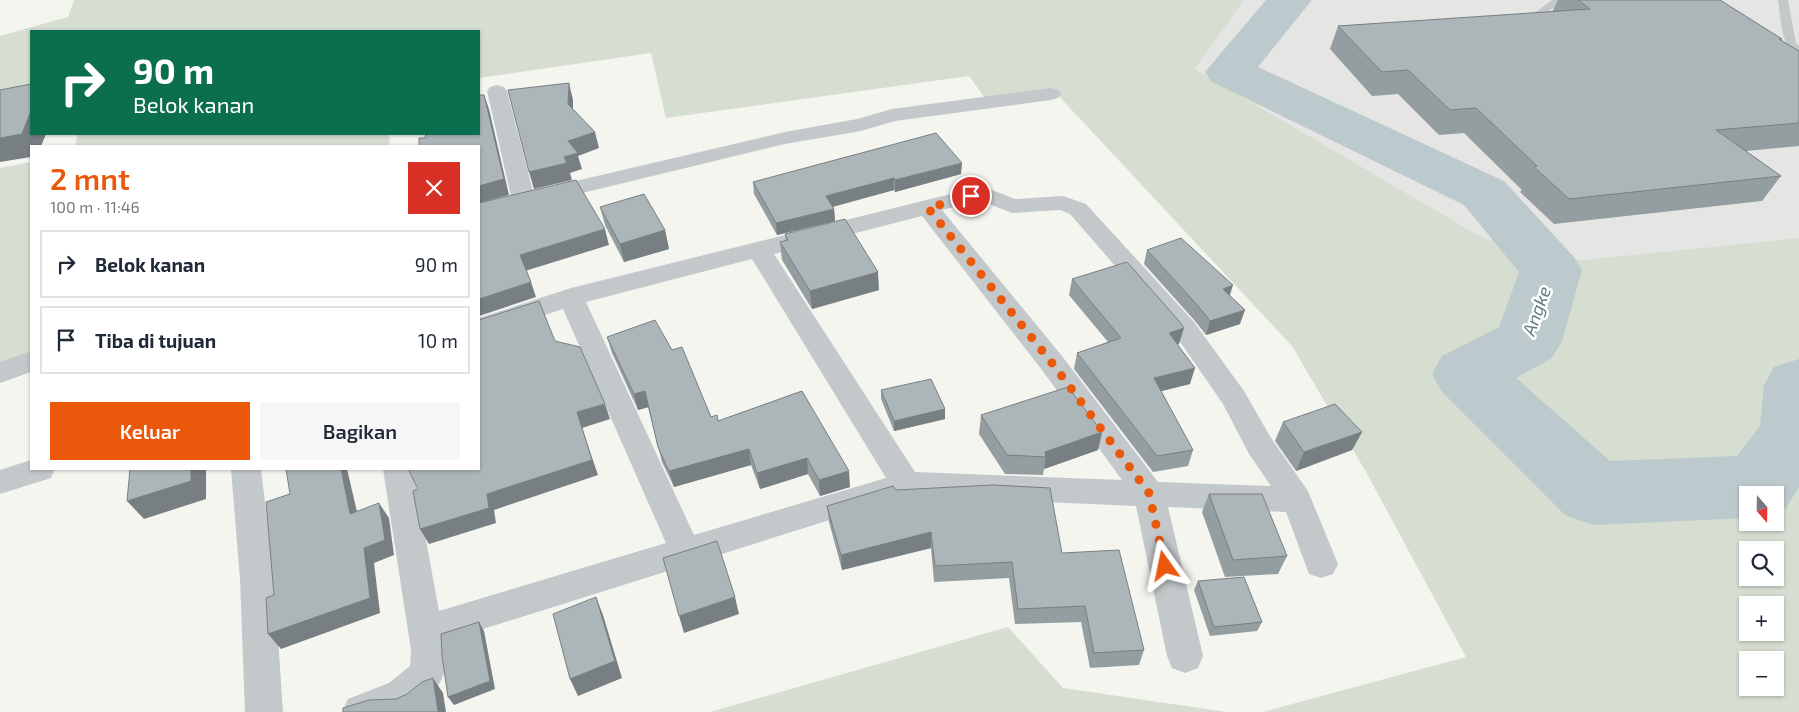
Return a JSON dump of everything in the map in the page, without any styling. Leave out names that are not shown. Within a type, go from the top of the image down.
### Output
[{"type":"street","points":[[497,91],[524,201]]},
{"type":"street","points":[[480,211],[632,173],[766,143],[861,125],[892,115],[1051,94]]},
{"type":"street","points":[[480,327],[571,297],[971,196],[987,195],[1012,206],[1063,203],[1078,209],[1185,329],[1234,398],[1260,446],[1297,500],[1321,564]]},
{"type":"street","points":[[928,208],[1052,363],[1149,493],[1186,656]]},
{"type":"street","points":[[758,250],[906,484]]},
{"type":"street","points":[[571,297],[686,552]]},
{"type":"street","points":[[0,373],[30,361]]},
{"type":"street","points":[[0,482],[37,470]]},
{"type":"street","points":[[246,470],[257,579],[264,712]]},
{"type":"street","points":[[361,712],[402,696],[427,674],[430,650],[425,631],[398,470]]},
{"type":"street","points":[[425,631],[906,484],[1297,500]]},
{"type":"lane","points":[[1520,29],[1558,0]]},
{"type":"lane","points":[[1783,0],[1791,44],[1799,51]]},
{"type":"shaded area","points":[[74,0],[1244,0],[1195,69],[1483,238],[1581,260],[1799,238],[1799,712],[1263,712],[1466,657],[1366,472],[1292,346],[1055,92],[990,105],[969,76],[666,118],[651,53],[480,78],[480,30],[30,30],[30,107],[0,111],[0,36],[68,17]]},
{"type":"shaded area","points":[[1244,0],[1799,0],[1799,238],[1581,260],[1483,238],[1195,69]]},
{"type":"shaded area","points":[[78,135],[389,135],[390,145],[75,145]]},
{"type":"shaded area","points":[[30,162],[30,357],[0,368],[0,168]]},
{"type":"shaded area","points":[[1008,627],[1063,688],[1227,712],[710,712]]},
{"type":"building","points":[[1578,0],[1720,0],[1799,51],[1799,123],[1716,130],[1781,176],[1569,199],[1534,167],[1537,166],[1476,108],[1450,110],[1408,70],[1382,72],[1338,26],[1590,9]]},
{"type":"building","points":[[569,83],[568,104],[595,132],[568,141],[578,153],[564,157],[567,163],[529,172],[508,90]]},
{"type":"building","points":[[30,84],[30,114],[22,134],[0,138],[0,90]]},
{"type":"building","points":[[480,95],[484,95],[504,179],[480,186],[480,145],[419,145],[419,138],[425,138],[426,135],[480,135]]},
{"type":"building","points":[[936,133],[962,163],[826,196],[834,209],[776,223],[753,182]]},
{"type":"building","points":[[576,180],[605,229],[520,255],[531,282],[480,299],[480,203]]},
{"type":"building","points":[[644,194],[665,230],[620,244],[600,207]]},
{"type":"building","points":[[845,219],[878,272],[810,291],[780,242],[788,240],[785,234]]},
{"type":"building","points":[[1181,238],[1233,285],[1223,289],[1245,310],[1210,321],[1147,250]]},
{"type":"building","points":[[1127,262],[1184,328],[1169,333],[1195,368],[1154,378],[1193,450],[1157,456],[1077,353],[1121,338],[1072,279]]},
{"type":"building","points":[[539,301],[555,341],[580,347],[605,404],[577,412],[592,460],[487,494],[489,508],[420,529],[413,491],[418,489],[409,470],[480,470],[480,320]]},
{"type":"building","points":[[655,320],[672,350],[682,347],[711,417],[717,415],[718,421],[802,391],[849,471],[819,480],[807,458],[757,473],[749,449],[669,471],[658,447],[645,391],[634,394],[607,337]]},
{"type":"building","points":[[931,379],[945,409],[894,421],[881,390]]},
{"type":"building","points":[[1068,387],[1102,432],[1045,452],[1046,457],[1007,455],[981,415]]},
{"type":"building","points":[[1335,404],[1362,432],[1304,452],[1283,422]]},
{"type":"building","points":[[130,470],[191,470],[191,481],[127,501]]},
{"type":"building","points":[[286,470],[341,470],[350,514],[379,503],[385,540],[364,548],[370,598],[268,634],[266,598],[274,595],[266,502],[290,494]]},
{"type":"building","points":[[993,485],[1050,488],[1062,553],[1119,550],[1144,650],[1094,653],[1085,606],[1018,609],[1012,562],[935,566],[931,532],[841,555],[827,506],[893,486],[896,490]]},
{"type":"building","points":[[1209,494],[1262,494],[1287,556],[1233,560]]},
{"type":"building","points":[[717,541],[735,597],[679,616],[663,558]]},
{"type":"building","points":[[1244,577],[1262,622],[1214,627],[1198,581]]},
{"type":"building","points":[[596,597],[615,661],[570,679],[553,614]]},
{"type":"building","points":[[479,622],[490,681],[448,697],[441,634]]},
{"type":"building","points":[[433,678],[438,712],[343,712],[343,708],[369,700],[396,699],[407,694],[422,682]]},
{"type":"waterway","name":"Angke","points":[[1290,0],[1229,72],[1484,193],[1551,270],[1528,341],[1467,374],[1593,493],[1758,486],[1796,432],[1799,385]]},
{"type":"route","points":[[971,196],[928,208],[1052,363],[1149,493],[1165,566]]}]
